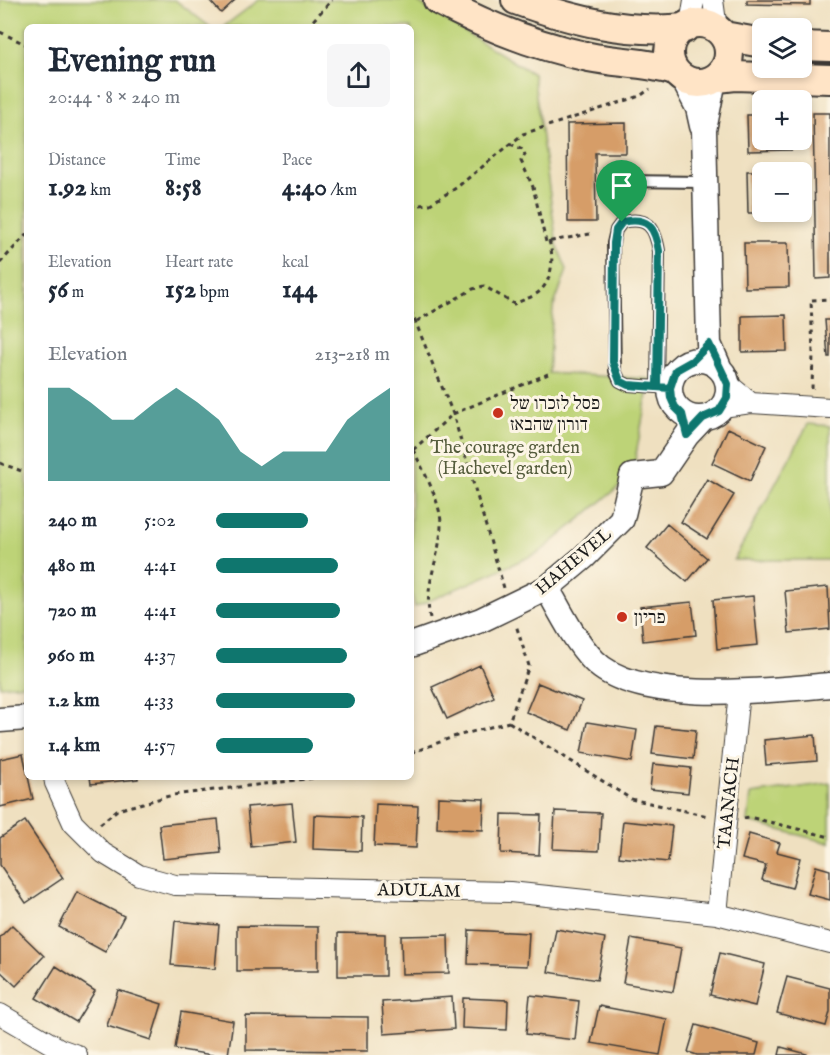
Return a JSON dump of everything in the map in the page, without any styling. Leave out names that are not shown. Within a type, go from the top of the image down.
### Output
[{"type":"main road","points":[[438,0],[486,24],[555,48],[590,57],[659,66],[671,79],[698,84],[735,76],[830,79]]},
{"type":"main road","points":[[516,0],[596,25],[646,30],[702,23],[752,40]]},
{"type":"main road","points":[[671,79],[669,51],[674,38],[702,23]]},
{"type":"main road","points":[[702,23],[729,46],[725,70],[716,79]]},
{"type":"main road","points":[[812,46],[830,47]]},
{"type":"street","points":[[702,23],[713,0]]},
{"type":"street","points":[[671,79],[698,108],[704,140]]},
{"type":"street","points":[[707,404],[701,352],[704,140],[708,107],[716,79]]},
{"type":"street","points":[[701,352],[676,370],[663,387],[675,407],[751,403],[820,407]]},
{"type":"street","name":"HAHEVEL","points":[[414,644],[481,620],[547,588],[622,519],[632,476],[661,473],[707,404]]},
{"type":"street","points":[[547,588],[570,628],[595,662],[614,674],[634,682],[677,690],[740,692],[830,685]]},
{"type":"street","name":"TAANACH","points":[[717,914],[740,692]]},
{"type":"street","points":[[0,720],[24,718]]},
{"type":"street","name":"ADULAM","points":[[54,780],[73,823],[103,853],[139,875],[175,885],[510,892],[717,914],[830,943]]},
{"type":"street","points":[[0,1014],[60,1049],[77,1055]]},
{"type":"lane","points":[[618,167],[621,181],[704,182]]},
{"type":"lane","points":[[632,220],[652,227],[656,233],[659,251],[663,387],[628,385],[620,381],[613,362],[614,243],[616,230],[622,222],[632,220]]},
{"type":"path","points":[[310,24],[333,0]]},
{"type":"path","points":[[0,32],[24,44]]},
{"type":"path","points":[[414,206],[430,204],[447,193],[523,134],[640,96],[671,79]]},
{"type":"path","points":[[510,144],[523,149],[525,155],[521,161],[533,187],[546,242],[590,234]]},
{"type":"path","points":[[0,263],[24,237]]},
{"type":"path","points":[[417,321],[473,289],[484,286],[514,304],[540,291],[550,273],[552,263],[553,254],[549,241]]},
{"type":"path","points":[[820,407],[813,353],[811,300],[830,299]]},
{"type":"path","points":[[414,316],[453,414],[529,666],[509,722]]},
{"type":"path","points":[[414,448],[453,414],[548,374]]},
{"type":"path","points":[[414,454],[429,480],[441,523],[427,604],[435,637]]},
{"type":"path","points":[[0,463],[24,472]]},
{"type":"path","points":[[414,752],[453,737],[509,722],[631,799],[727,820],[748,817],[830,837]]},
{"type":"path","points":[[117,810],[174,795],[297,780]]},
{"type":"green space","points":[[0,0],[175,0],[206,24],[24,24],[24,684],[0,686]]},
{"type":"green space","name":"The courage garden (Hachevel garden)","points":[[259,0],[414,0],[533,74],[557,245],[567,270],[553,308],[548,373],[650,379],[632,476],[540,552],[415,607],[414,24],[227,24]]},
{"type":"green space","points":[[808,424],[830,426],[830,560],[734,560]]},
{"type":"green space","points":[[830,783],[830,843],[748,822],[751,794]]},
{"type":"building","points":[[209,0],[235,0],[221,13]]},
{"type":"building","points":[[747,0],[810,0],[810,5],[747,4]]},
{"type":"building","points":[[813,113],[830,113],[830,278],[816,279]]},
{"type":"building","points":[[747,115],[752,115],[752,150],[792,150],[748,151]]},
{"type":"building","points":[[626,123],[626,153],[595,153],[596,222],[568,222],[567,124]]},
{"type":"building","points":[[747,171],[752,171],[752,213],[748,213]]},
{"type":"building","points":[[744,243],[788,243],[789,287],[745,288]]},
{"type":"building","points":[[786,315],[787,351],[742,352],[742,316]]},
{"type":"building","points":[[825,320],[830,320],[830,357],[828,357]]},
{"type":"building","points":[[728,428],[766,446],[750,481],[712,463]]},
{"type":"building","points":[[707,479],[734,495],[707,539],[681,522]]},
{"type":"building","points":[[667,524],[707,558],[687,582],[647,548]]},
{"type":"building","points":[[828,587],[830,629],[789,633],[785,591]]},
{"type":"building","points":[[753,596],[758,645],[717,649],[713,600]]},
{"type":"building","points":[[692,602],[696,635],[643,641],[640,607]]},
{"type":"building","points":[[480,665],[494,697],[447,719],[432,687]]},
{"type":"building","points":[[538,683],[582,701],[570,730],[526,712]]},
{"type":"building","points":[[587,722],[637,730],[632,762],[581,753]]},
{"type":"building","points":[[656,726],[696,730],[693,759],[652,754]]},
{"type":"building","points":[[815,735],[817,761],[766,765],[764,740]]},
{"type":"building","points":[[23,754],[24,780],[29,780],[33,799],[0,807],[0,759]]},
{"type":"building","points":[[653,764],[691,768],[688,793],[650,789]]},
{"type":"building","points":[[90,780],[129,780],[91,784]]},
{"type":"building","points":[[438,797],[484,799],[483,830],[437,828]]},
{"type":"building","points":[[292,803],[296,842],[251,847],[247,807]]},
{"type":"building","points":[[376,804],[418,806],[416,848],[374,846]]},
{"type":"building","points":[[555,811],[601,813],[599,851],[553,849]]},
{"type":"building","points":[[502,814],[541,815],[539,855],[501,853]]},
{"type":"building","points":[[314,815],[362,817],[361,851],[313,849]]},
{"type":"building","points":[[218,819],[221,853],[163,859],[159,825]]},
{"type":"building","points":[[25,821],[63,878],[26,903],[0,865],[0,838]]},
{"type":"building","points":[[623,821],[672,826],[668,862],[619,857]]},
{"type":"building","points":[[749,834],[780,843],[777,852],[800,858],[792,888],[762,880],[766,865],[742,859]]},
{"type":"building","points":[[816,866],[830,870],[830,900],[808,894]]},
{"type":"building","points":[[77,892],[124,916],[105,952],[59,927]]},
{"type":"building","points":[[175,921],[219,925],[215,969],[171,965]]},
{"type":"building","points":[[12,925],[44,956],[16,986],[0,971],[0,937]]},
{"type":"building","points":[[237,926],[318,927],[318,971],[237,971]]},
{"type":"building","points":[[556,929],[605,938],[597,980],[548,972]]},
{"type":"building","points":[[469,930],[529,933],[527,966],[468,964]]},
{"type":"building","points":[[338,933],[385,934],[385,976],[338,976]]},
{"type":"building","points":[[448,935],[449,973],[402,974],[401,936]]},
{"type":"building","points":[[631,939],[681,948],[673,992],[623,983]]},
{"type":"building","points":[[720,953],[765,964],[755,1006],[710,995]]},
{"type":"building","points":[[56,966],[95,991],[76,1022],[36,998]]},
{"type":"building","points":[[787,977],[830,988],[830,1012],[826,1026],[777,1013]]},
{"type":"building","points":[[118,990],[162,1004],[151,1040],[107,1026]]},
{"type":"building","points":[[530,995],[579,1001],[575,1040],[526,1034]]},
{"type":"building","points":[[452,997],[454,1029],[384,1034],[382,1002]]},
{"type":"building","points":[[463,998],[508,1000],[507,1030],[462,1028]]},
{"type":"building","points":[[599,1006],[667,1019],[660,1055],[591,1043]]},
{"type":"building","points":[[181,1012],[233,1021],[228,1055],[175,1049]]},
{"type":"building","points":[[246,1016],[368,1017],[368,1051],[246,1050]]},
{"type":"building","points":[[696,1025],[759,1043],[756,1055],[697,1055],[688,1052]]},
{"type":"building","points":[[781,1047],[807,1054],[807,1055],[779,1055]]},
{"type":"place","name":"פסל לזכרו של דורון שהבאז","points":[[498,413]]},
{"type":"place","name":"פריון","points":[[622,617]]},
{"type":"route","points":[[622,222],[616,230],[614,243],[613,362],[620,381],[628,385],[670,388],[676,370],[692,361],[709,344],[728,384],[725,404],[719,411],[703,418],[687,435],[682,414],[675,407],[671,398],[670,388],[657,387],[659,251],[656,233],[652,227],[643,222],[632,220],[622,222]]}]
